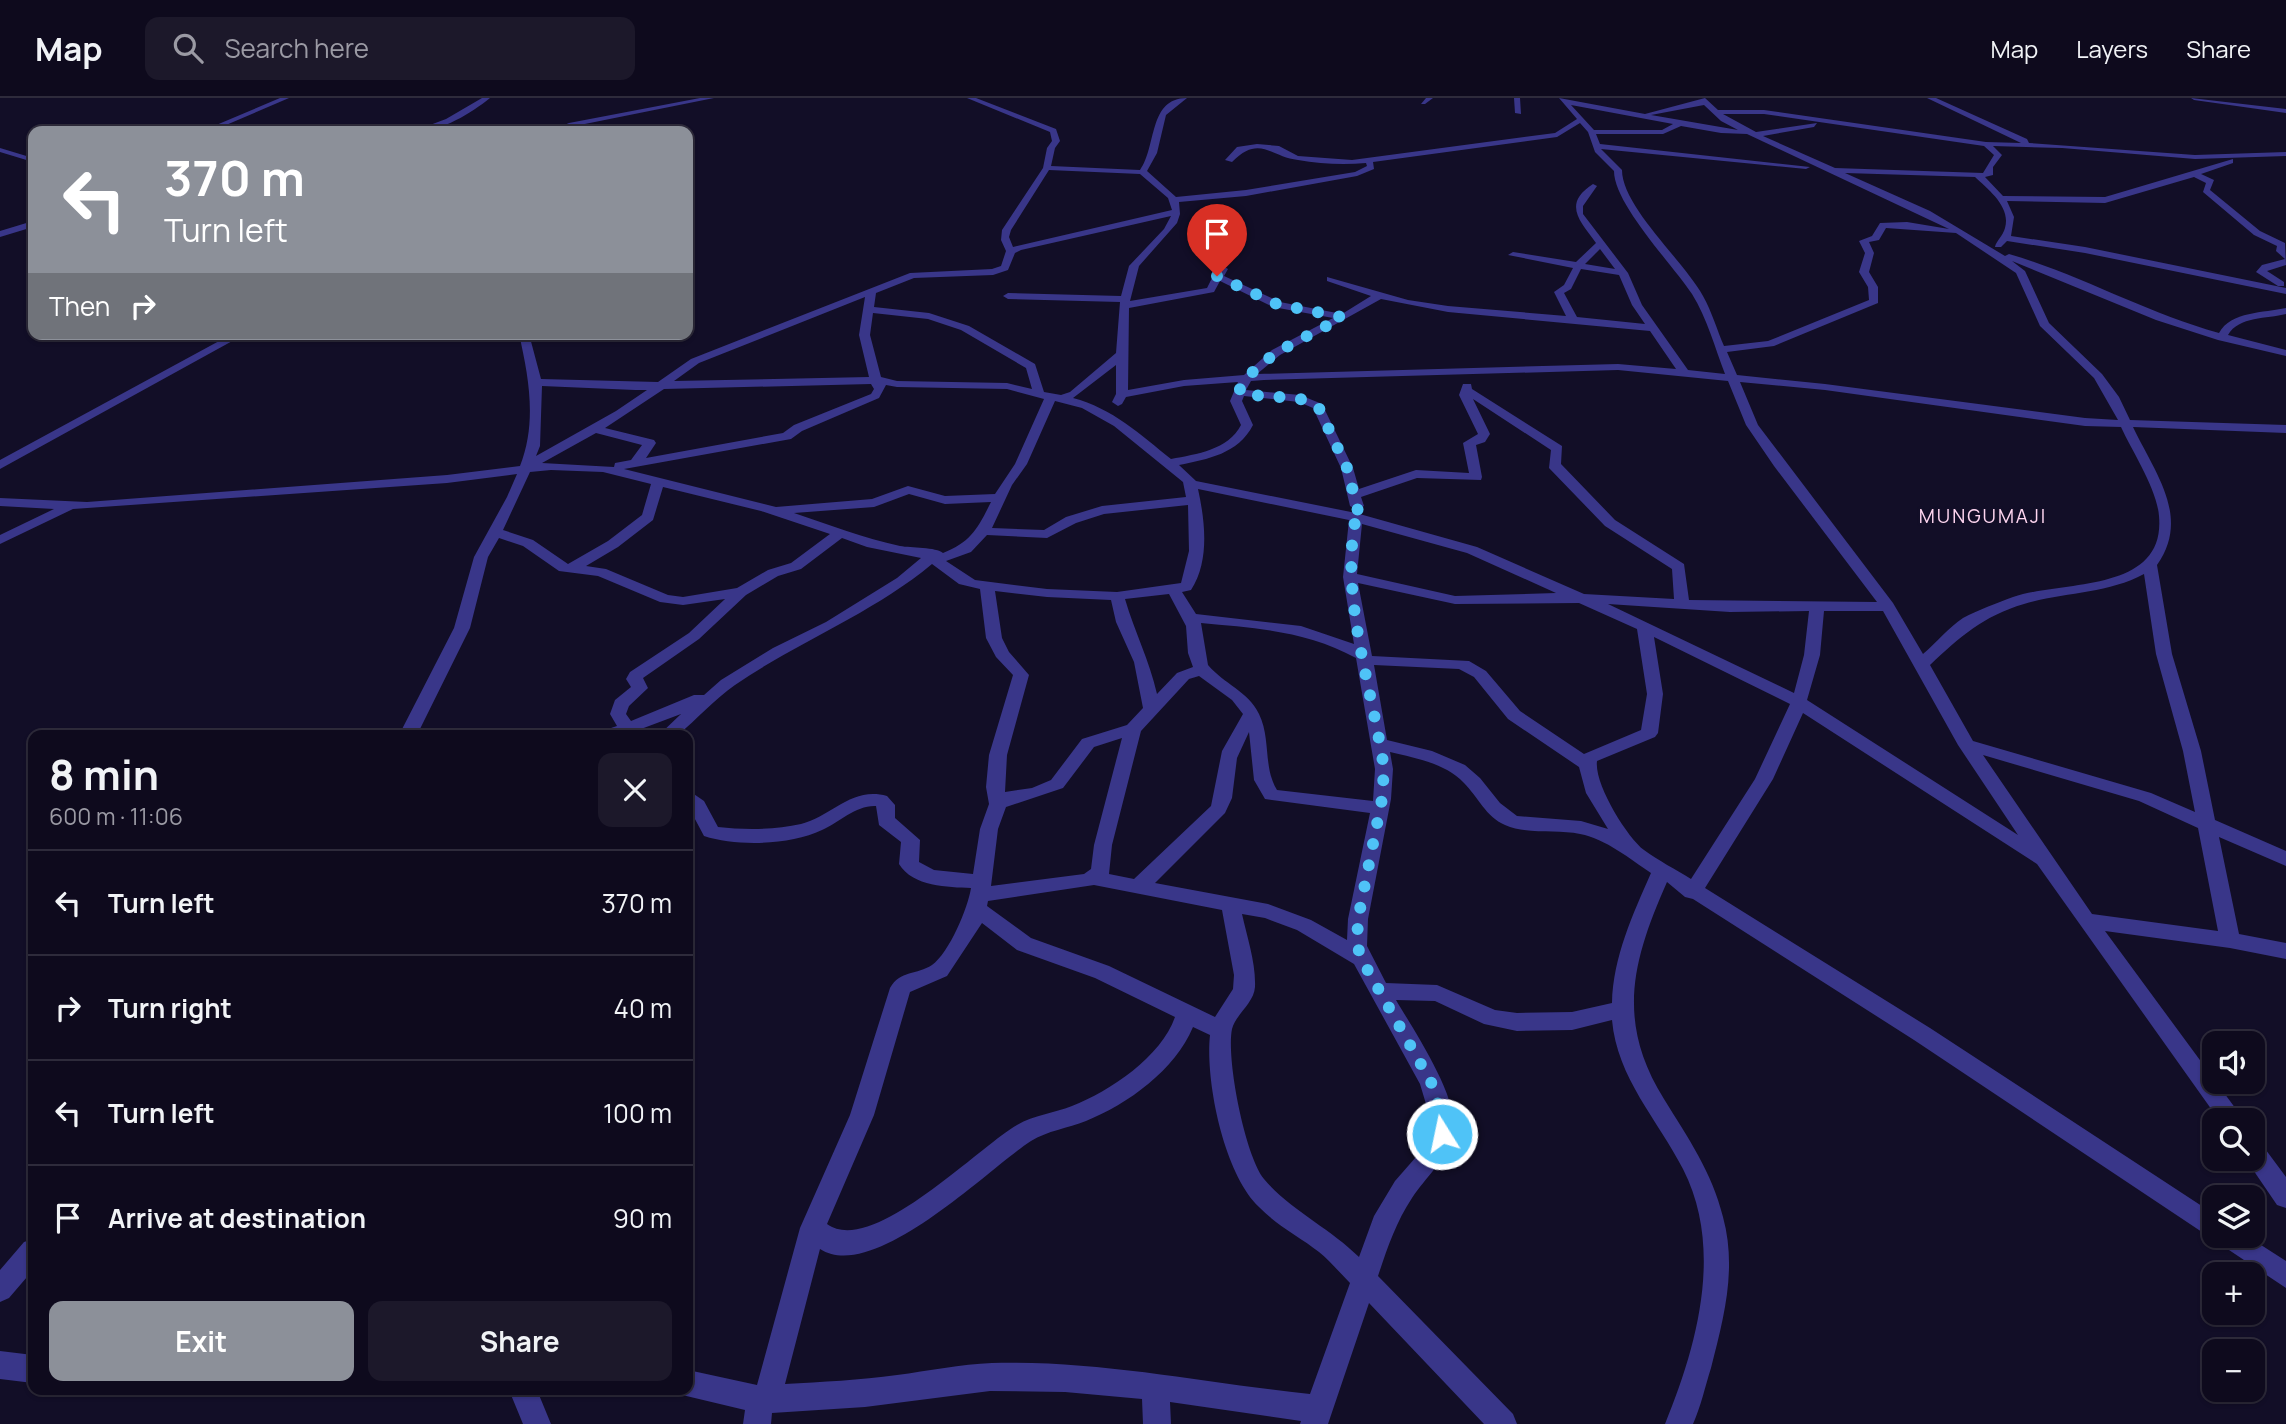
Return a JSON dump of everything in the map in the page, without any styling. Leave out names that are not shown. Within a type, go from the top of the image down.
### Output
[{"type":"street","points":[[218,126],[286,98]]},
{"type":"street","points":[[434,126],[449,121],[487,98]]},
{"type":"street","points":[[566,126],[711,98]]},
{"type":"street","points":[[523,469],[595,429],[695,361],[913,275],[998,271],[1005,268],[1011,251],[1005,240],[1007,225],[1023,207],[1047,168],[1051,148],[1056,141],[1052,131],[970,98]]},
{"type":"street","points":[[1142,172],[1149,163],[1160,116],[1169,104],[1184,98]]},
{"type":"street","points":[[1517,98],[1519,113]]},
{"type":"street","points":[[1679,98],[1801,128]]},
{"type":"street","points":[[1933,99],[1949,98]]},
{"type":"street","points":[[2194,98],[2286,111]]},
{"type":"street","points":[[2232,98],[2269,108]]},
{"type":"street","points":[[1565,99],[1590,108],[1632,114],[1704,131],[1750,134],[1831,122]]},
{"type":"street","points":[[1565,99],[1618,170],[1618,184],[1631,205],[1698,296],[1752,425],[1780,466],[1888,606],[1968,745],[2047,864],[2223,1108]]},
{"type":"street","points":[[1933,99],[2008,132],[2027,144],[2025,146]]},
{"type":"street","points":[[1632,114],[1675,108],[1735,107],[1986,144],[2195,157],[2286,154]]},
{"type":"street","points":[[1675,108],[1712,108],[1750,134],[1927,214],[1989,250],[2024,276],[2044,324],[2104,383],[2154,480],[2166,516],[2162,548],[2150,565],[2120,581],[2036,595],[2009,603],[1968,622],[1923,663]]},
{"type":"street","points":[[1229,160],[1240,149],[1261,146],[1279,148],[1296,158],[1368,160],[1557,135],[1663,132],[1680,124]]},
{"type":"street","points":[[1591,133],[1633,149],[1823,169],[1978,176],[1990,173],[1993,161],[1998,155],[1986,144]]},
{"type":"street","points":[[2016,154],[2025,146]]},
{"type":"street","points":[[0,150],[28,158]]},
{"type":"street","points":[[1993,161],[2008,159]]},
{"type":"street","points":[[2001,198],[2105,200],[2186,177],[2236,159]]},
{"type":"street","points":[[1174,200],[1357,174],[1371,167],[1368,160]]},
{"type":"street","points":[[536,382],[635,387],[807,379],[897,384],[995,385],[1107,410],[1121,399],[1122,394],[1126,302],[1135,264],[1168,229],[1176,212],[1174,200],[1142,172],[1047,168]]},
{"type":"street","points":[[2192,173],[2210,182],[2206,190],[2257,233],[2282,245],[2281,251],[2286,259],[2265,267],[2261,272],[2286,289]]},
{"type":"street","points":[[1978,176],[2001,198],[2010,212],[2007,238]]},
{"type":"street","points":[[1593,186],[1578,211],[1623,273],[1627,287],[1652,328],[1685,374]]},
{"type":"street","points":[[1011,251],[1176,212]]},
{"type":"street","points":[[1720,350],[1770,344],[1874,301],[1873,287],[1864,272],[1870,260],[1870,249],[1864,241],[1876,238],[1883,225],[1907,225],[1965,235]]},
{"type":"street","points":[[0,234],[28,226]]},
{"type":"street","points":[[1989,250],[2007,238],[2286,289]]},
{"type":"street","points":[[1573,320],[1558,295],[1568,287],[1571,276],[1593,249],[1603,243]]},
{"type":"street","points":[[1989,250],[2079,282],[2119,302],[2222,338],[2286,353]]},
{"type":"street","points":[[1513,255],[1550,259],[1579,268],[1623,273]]},
{"type":"street","points":[[1008,296],[1126,302],[1210,290],[1220,273],[1277,304],[1342,317]]},
{"type":"street","points":[[1330,279],[1450,310],[1652,328]]},
{"type":"street","points":[[871,293],[866,307],[870,309],[929,316],[995,342],[1031,366],[1050,398]]},
{"type":"street","points":[[1172,463],[1202,457],[1240,436],[1247,425],[1237,406],[1242,385],[1279,351],[1381,294]]},
{"type":"street","points":[[0,502],[68,507],[447,479],[523,469],[603,468],[787,436],[798,428],[875,396],[880,389],[870,367],[864,323],[870,309]]},
{"type":"street","points":[[2222,338],[2227,328],[2239,321],[2286,311]]},
{"type":"street","points":[[0,465],[229,340]]},
{"type":"street","points":[[411,730],[462,628],[481,557],[514,497],[534,446],[536,382],[526,340]]},
{"type":"street","points":[[1050,398],[1074,394],[1122,354]]},
{"type":"street","points":[[1122,394],[1184,383],[1242,385],[1590,366],[1825,387],[2085,422],[2286,429]]},
{"type":"street","points":[[1465,389],[1483,372]]},
{"type":"street","points":[[693,1386],[759,1412],[990,1377],[1065,1378],[1156,1386],[1316,1416],[1383,1224],[1404,1189],[1431,1157],[1442,1134],[1441,1114],[1431,1082],[1379,991],[1357,946],[1358,919],[1384,769],[1350,577],[1358,518],[1347,468],[1318,406],[1304,401],[1268,398],[1242,385]]},
{"type":"street","points":[[1354,495],[1416,474],[1476,477],[1469,443],[1482,439],[1484,434],[1469,408],[1465,389]]},
{"type":"street","points":[[1465,389],[1558,449],[1554,465],[1610,523],[1679,567],[1682,606]]},
{"type":"street","points":[[603,468],[773,510],[839,534],[936,556],[966,550],[983,531],[1021,464],[1050,398]]},
{"type":"street","points":[[936,556],[964,581],[988,587],[1117,596],[1186,587],[1192,578],[1196,531],[1191,484],[1172,463],[1096,409]]},
{"type":"street","points":[[595,429],[650,443],[634,464]]},
{"type":"street","points":[[568,569],[606,548],[648,517],[658,481]]},
{"type":"street","points":[[1191,484],[1358,518],[1472,550],[1582,598],[1797,701],[2047,864]]},
{"type":"street","points":[[773,510],[874,503],[914,490],[945,500],[1000,498]]},
{"type":"street","points":[[983,531],[1047,534],[1071,520],[1102,510],[1193,500]]},
{"type":"street","points":[[0,540],[68,507]]},
{"type":"street","points":[[495,532],[528,543],[568,569],[593,570],[675,601],[741,592]]},
{"type":"street","points":[[627,729],[618,714],[621,704],[640,688],[634,677],[694,636],[741,592],[773,573],[792,568],[839,534]]},
{"type":"street","points":[[624,730],[694,703],[779,651],[831,625],[902,581],[936,556]]},
{"type":"street","points":[[2150,565],[2164,654],[2192,751],[2230,940]]},
{"type":"street","points":[[1350,577],[1448,600],[1582,598],[1682,606],[1888,606]]},
{"type":"street","points":[[759,1412],[769,1393],[813,1228],[862,1115],[901,988],[906,982],[940,970],[952,957],[980,895],[989,829],[998,804],[995,777],[999,749],[1021,675],[1002,653],[990,630],[988,587]]},
{"type":"street","points":[[1172,588],[1190,618],[1203,669],[1237,692],[1251,714],[1259,739],[1263,781],[1271,794],[1379,808]]},
{"type":"street","points":[[1117,596],[1124,622],[1142,662],[1152,711]]},
{"type":"street","points":[[1692,892],[1763,782],[1797,701],[1812,652],[1817,607]]},
{"type":"street","points":[[1190,618],[1316,633],[1344,643],[1364,657],[1463,664],[1480,674],[1514,715],[1587,764]]},
{"type":"street","points":[[1639,859],[1596,796],[1587,764],[1589,758],[1599,753],[1649,733],[1654,720],[1653,683],[1644,626]]},
{"type":"street","points":[[998,804],[1007,798],[1049,789],[1064,777],[1093,740],[1133,729],[1183,676],[1203,669]]},
{"type":"street","points":[[674,730],[727,683]]},
{"type":"street","points":[[1138,887],[1219,809],[1226,792],[1226,768],[1231,753],[1251,714]]},
{"type":"street","points":[[1092,878],[1100,873],[1103,845],[1133,729]]},
{"type":"street","points":[[1380,744],[1440,760],[1457,768],[1469,778],[1502,818],[1514,822],[1593,829],[1922,1034],[2202,1220]]},
{"type":"street","points":[[1968,745],[2145,797],[2286,859]]},
{"type":"street","points":[[693,800],[711,831],[731,836],[807,830],[864,800],[881,800],[887,805],[886,820],[911,840],[909,864],[913,869],[980,895],[1024,944],[1102,972],[1221,1030]]},
{"type":"street","points":[[1661,873],[1636,931],[1622,1009],[1625,1036],[1633,1062],[1692,1162],[1710,1211],[1720,1252],[1717,1293],[1679,1424]]},
{"type":"street","points":[[980,895],[1092,878],[1230,902],[1286,917],[1363,959]]},
{"type":"street","points":[[1230,902],[1244,975],[1244,991],[1221,1030],[1219,1053],[1234,1138],[1254,1185],[1269,1200],[1331,1246],[1503,1424]]},
{"type":"street","points":[[2086,921],[2230,940],[2286,951]]},
{"type":"street","points":[[1379,991],[1437,993],[1492,1018],[1517,1022],[1572,1021],[1622,1009]]},
{"type":"street","points":[[813,1228],[821,1240],[833,1244],[848,1243],[873,1236],[911,1218],[1022,1134],[1087,1110],[1115,1092],[1169,1049],[1187,1014]]},
{"type":"street","points":[[2265,1167],[2286,1197]]},
{"type":"street","points":[[2244,1248],[2286,1276]]},
{"type":"street","points":[[0,1289],[28,1257]]},
{"type":"street","points":[[0,1365],[28,1368]]},
{"type":"street","points":[[1156,1386],[1157,1424]]},
{"type":"street","points":[[525,1395],[537,1424]]},
{"type":"district","name":"MUNGUMAJI","points":[[1983,516]]},
{"type":"route","points":[[1217,276],[1277,304],[1342,317],[1279,351],[1244,379],[1239,391],[1268,398],[1304,401],[1318,406],[1352,482],[1360,519],[1356,517],[1352,534],[1350,577],[1384,769],[1382,799],[1358,919],[1357,946],[1366,967],[1431,1082],[1441,1114],[1442,1134]]}]
